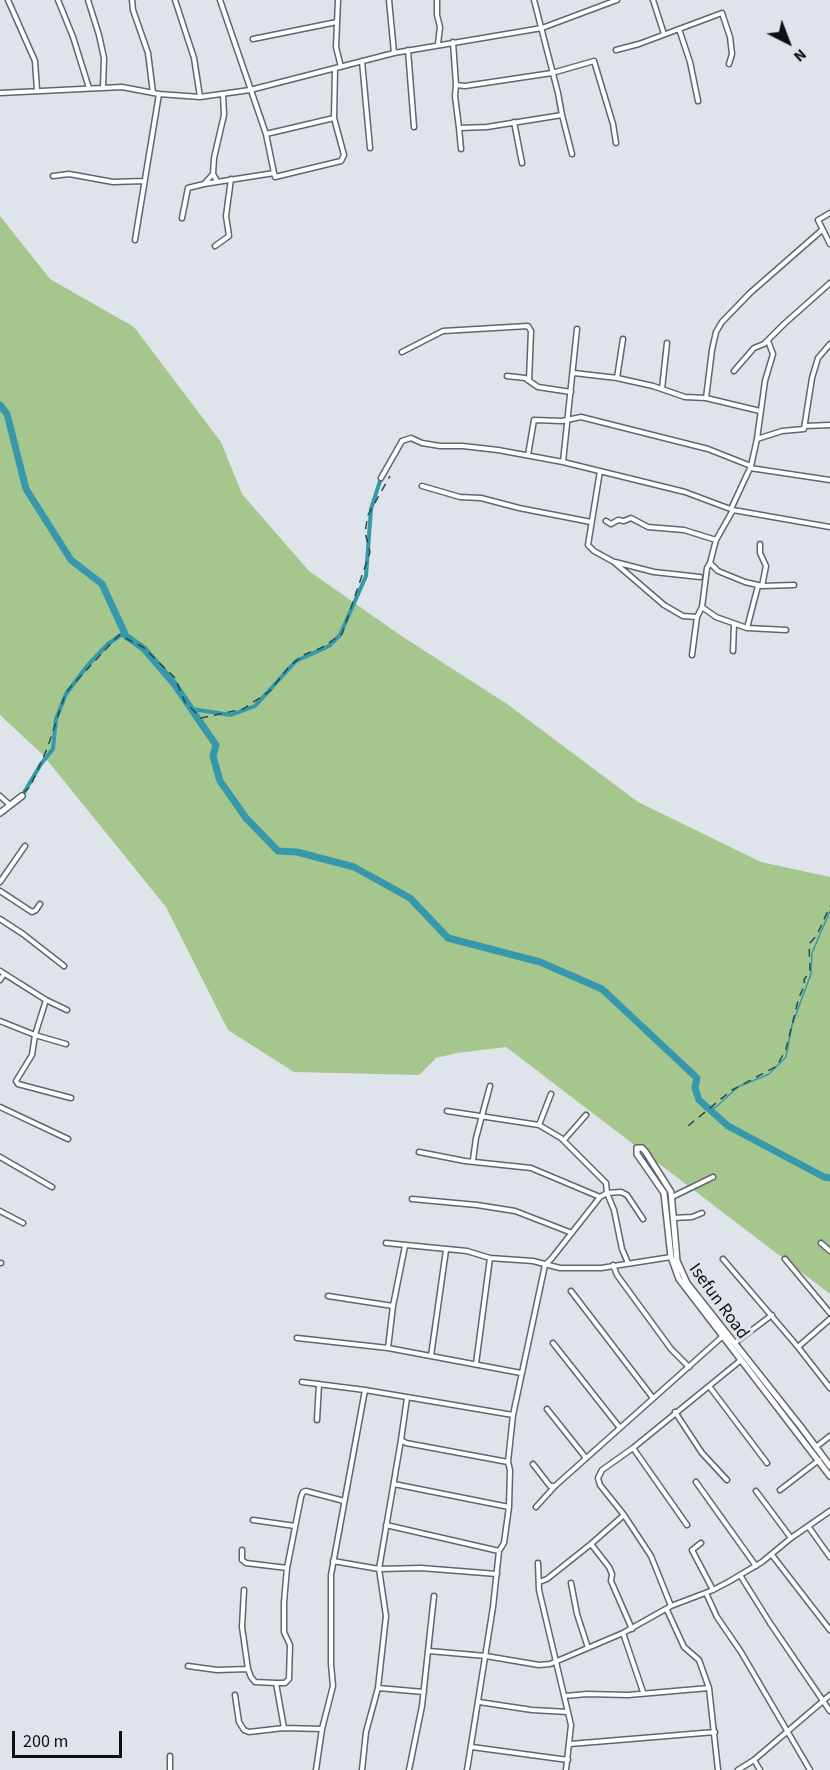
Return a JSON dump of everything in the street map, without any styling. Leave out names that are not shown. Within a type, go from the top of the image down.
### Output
[{"type":"street","points":[[8,0],[34,61],[37,90]]},
{"type":"street","points":[[58,0],[73,37],[89,88]]},
{"type":"street","points":[[88,0],[104,58],[103,87]]},
{"type":"street","points":[[132,0],[133,10],[148,53],[153,93]]},
{"type":"street","points":[[175,0],[194,58],[200,97]]},
{"type":"street","points":[[225,0],[220,1],[266,134],[275,177],[341,161],[344,155],[334,118],[334,69]]},
{"type":"street","points":[[338,0],[336,47],[341,67]]},
{"type":"street","points":[[389,0],[394,52]]},
{"type":"street","points":[[437,0],[440,27],[438,44]]},
{"type":"street","points":[[534,0],[572,154]]},
{"type":"street","points":[[0,93],[122,87],[159,94],[200,97],[250,90],[394,52],[542,28],[616,0]]},
{"type":"street","points":[[652,0],[664,34]]},
{"type":"street","points":[[616,50],[639,44],[722,13],[730,37],[732,54],[729,64]]},
{"type":"street","points":[[253,39],[337,22]]},
{"type":"street","points":[[679,29],[690,62],[698,101]]},
{"type":"street","points":[[453,42],[455,96],[461,149]]},
{"type":"street","points":[[408,50],[414,127]]},
{"type":"street","points":[[362,61],[370,148]]},
{"type":"street","points":[[456,84],[465,86],[552,73],[594,61],[613,124],[616,143]]},
{"type":"street","points":[[135,240],[159,94]]},
{"type":"street","points":[[217,181],[213,174],[214,158],[224,115],[223,94]]},
{"type":"street","points":[[459,128],[487,127],[562,115]]},
{"type":"street","points":[[266,134],[334,118]]},
{"type":"street","points":[[513,122],[522,163]]},
{"type":"street","points":[[182,218],[188,188],[217,181],[274,173]]},
{"type":"street","points":[[53,176],[69,174],[113,182],[144,181]]},
{"type":"street","points":[[204,184],[213,174]]},
{"type":"street","points":[[215,246],[229,236],[226,216],[231,179]]},
{"type":"street","points":[[230,196],[235,201]]},
{"type":"street","points":[[830,213],[818,220],[830,244]]},
{"type":"street","points":[[706,398],[712,350],[716,332],[722,322],[750,293],[822,230]]},
{"type":"street","points":[[734,371],[754,348],[768,341],[830,283]]},
{"type":"street","points":[[402,352],[443,331],[528,326],[531,331],[529,381]]},
{"type":"street","points":[[563,462],[577,328]]},
{"type":"street","points":[[616,378],[623,339]]},
{"type":"street","points":[[692,655],[707,568],[716,540],[750,467],[757,439],[767,373],[773,354],[768,341]]},
{"type":"street","points":[[662,389],[667,343]]},
{"type":"street","points":[[805,426],[818,358],[830,344]]},
{"type":"street","points":[[574,373],[616,378],[685,397],[706,398],[760,411]]},
{"type":"street","points":[[507,376],[525,378],[538,387],[571,392]]},
{"type":"street","points":[[528,455],[534,420],[562,421],[581,417],[708,449],[750,467],[830,480]]},
{"type":"street","points":[[757,439],[782,431],[804,429],[805,426],[830,425]]},
{"type":"street","points":[[381,478],[399,445],[407,439],[440,446],[463,446],[563,462],[685,492],[732,509],[830,527]]},
{"type":"street","points":[[600,471],[588,545],[614,562],[664,605],[683,616],[697,617]]},
{"type":"street","points":[[422,486],[460,497],[481,498],[591,522]]},
{"type":"street","points":[[606,520],[611,524],[618,520],[631,518],[648,526],[684,530],[716,540]]},
{"type":"street","points":[[747,628],[766,566],[760,553],[760,544]]},
{"type":"street","points":[[614,562],[654,572],[700,577]]},
{"type":"street","points":[[710,563],[718,571],[760,586],[794,585]]},
{"type":"street","points":[[702,607],[716,617],[747,628],[786,630]]},
{"type":"street","points":[[733,651],[734,624]]},
{"type":"street","points":[[0,796],[10,805]]},
{"type":"street","points":[[0,813],[22,796]]},
{"type":"street","points":[[0,882],[2,874],[25,846]]},
{"type":"street","points":[[0,891],[32,912],[40,904]]},
{"type":"street","points":[[0,919],[64,966]]},
{"type":"street","points":[[0,980],[2,973],[67,1010]]},
{"type":"street","points":[[46,1000],[35,1035],[32,1055],[16,1083],[71,1098]]},
{"type":"street","points":[[1,1023],[66,1044]]},
{"type":"street","points":[[473,1160],[476,1138],[490,1086]]},
{"type":"street","points":[[539,1125],[551,1094]]},
{"type":"street","points":[[0,1107],[68,1139]]},
{"type":"street","points":[[447,1112],[539,1125],[564,1140],[606,1183],[622,1249],[628,1264]]},
{"type":"street","points":[[564,1140],[586,1115]]},
{"type":"street","name":"Isefun Road","points":[[830,1466],[736,1342],[702,1305],[679,1280],[671,1257],[664,1193],[636,1154],[637,1148],[645,1151],[668,1185],[672,1197],[677,1261],[687,1282],[702,1305],[723,1336],[830,1476]]},
{"type":"street","points":[[419,1152],[465,1161],[473,1160],[531,1168],[600,1197]]},
{"type":"street","points":[[0,1157],[52,1187]]},
{"type":"street","points":[[672,1197],[713,1177]]},
{"type":"street","points":[[467,1770],[486,1656],[499,1551],[504,1543],[509,1507],[510,1470],[508,1462],[513,1415],[544,1265],[600,1197],[607,1193],[621,1192],[627,1195],[643,1219]]},
{"type":"street","points":[[412,1199],[514,1211],[572,1233]]},
{"type":"street","points":[[0,1211],[23,1223]]},
{"type":"street","points":[[673,1218],[692,1217],[702,1213]]},
{"type":"street","points":[[821,1243],[830,1251]]},
{"type":"street","points":[[386,1244],[467,1251],[490,1258],[532,1261],[560,1268],[601,1268],[671,1257]]},
{"type":"street","points":[[388,1348],[393,1306],[405,1246]]},
{"type":"street","points":[[431,1356],[446,1250]]},
{"type":"street","points":[[476,1364],[490,1258]]},
{"type":"street","points":[[723,1259],[828,1380],[830,1388]]},
{"type":"street","points":[[785,1259],[830,1313]]},
{"type":"street","points":[[613,1265],[617,1275],[671,1349],[689,1367]]},
{"type":"street","points":[[570,1292],[653,1398]]},
{"type":"street","points":[[328,1296],[393,1306]]},
{"type":"street","points":[[736,1342],[772,1315]]},
{"type":"street","points":[[798,1347],[830,1319]]},
{"type":"street","points":[[536,1507],[555,1486],[723,1336]]},
{"type":"street","points":[[297,1338],[388,1348],[521,1373]]},
{"type":"street","points":[[554,1343],[620,1428]]},
{"type":"street","points":[[718,1770],[709,1688],[699,1660],[684,1647],[651,1556],[624,1515],[600,1485],[598,1478],[602,1470],[633,1448],[742,1360]]},
{"type":"street","points":[[302,1382],[365,1390],[513,1415]]},
{"type":"street","points":[[317,1420],[319,1384]]},
{"type":"street","points":[[709,1386],[766,1463]]},
{"type":"street","points":[[316,1770],[322,1730],[333,1686],[331,1575],[365,1390]]},
{"type":"street","points":[[362,1770],[366,1732],[378,1688],[386,1616],[380,1569],[407,1398]]},
{"type":"street","points":[[546,1409],[586,1458]]},
{"type":"street","points":[[675,1412],[702,1453],[727,1480]]},
{"type":"street","points":[[816,1447],[830,1437]]},
{"type":"street","points":[[401,1440],[508,1462]]},
{"type":"street","points":[[633,1448],[687,1525]]},
{"type":"street","points":[[780,1490],[819,1460]]},
{"type":"street","points":[[533,1464],[550,1486],[555,1486]]},
{"type":"street","points":[[696,1482],[756,1566]]},
{"type":"street","points":[[394,1484],[509,1507]]},
{"type":"street","points":[[756,1491],[791,1538]]},
{"type":"street","points":[[244,1590],[242,1627],[248,1669],[255,1682],[285,1683],[289,1679],[290,1645],[284,1632],[287,1568],[303,1492],[344,1501]]},
{"type":"street","points":[[429,1651],[486,1656],[544,1666],[556,1662],[632,1629],[669,1608],[713,1590],[756,1566],[830,1511]]},
{"type":"street","points":[[539,1582],[547,1579],[624,1515]]},
{"type":"street","points":[[253,1520],[295,1526]]},
{"type":"street","points":[[386,1525],[499,1551]]},
{"type":"street","points":[[808,1526],[830,1557]]},
{"type":"street","points":[[701,1543],[692,1550],[713,1590]]},
{"type":"street","points":[[591,1544],[609,1567],[612,1574],[611,1581],[632,1629]]},
{"type":"street","points":[[242,1550],[242,1560],[246,1563],[287,1568]]},
{"type":"street","points":[[772,1555],[830,1630]]},
{"type":"street","points":[[333,1561],[380,1569],[421,1568],[497,1574]]},
{"type":"street","points":[[538,1563],[539,1582],[571,1725],[566,1770]]},
{"type":"street","points":[[740,1575],[830,1711]]},
{"type":"street","points":[[571,1583],[577,1614],[588,1648]]},
{"type":"street","points":[[706,1593],[717,1617],[741,1652],[810,1770]]},
{"type":"street","points":[[409,1770],[429,1651],[434,1596]]},
{"type":"street","points":[[623,1633],[643,1692]]},
{"type":"street","points":[[188,1666],[217,1670],[248,1669]]},
{"type":"street","points":[[276,1683],[284,1728]]},
{"type":"street","points":[[378,1688],[423,1692]]},
{"type":"street","points":[[565,1696],[628,1695],[709,1688]]},
{"type":"street","points":[[235,1695],[240,1722],[244,1730],[249,1732],[284,1728],[322,1730]]},
{"type":"street","points":[[738,1770],[754,1760],[830,1695]]},
{"type":"street","points":[[479,1702],[532,1710],[568,1712]]},
{"type":"street","points":[[570,1744],[715,1732]]},
{"type":"street","points":[[472,1747],[568,1760]]},
{"type":"street","points":[[170,1756],[170,1770]]},
{"type":"street","points":[[754,1760],[760,1770]]},
{"type":"green space","points":[[0,216],[50,279],[134,327],[221,442],[242,494],[309,571],[400,635],[507,704],[638,802],[761,862],[830,877],[830,1294],[506,1047],[436,1058],[419,1075],[294,1072],[228,1030],[166,907],[43,755],[0,715]]},
{"type":"waterway","points":[[0,405],[7,414],[26,489],[71,560],[102,584],[126,636],[144,649],[175,685],[216,745],[213,756],[220,781],[246,818],[278,851],[297,852],[354,867],[410,898],[448,938],[540,962],[602,989],[697,1078],[695,1088],[699,1100],[728,1126],[824,1177],[830,1178]]},
{"type":"waterway","points":[[192,709],[231,715],[255,706],[296,661],[329,646],[340,635],[366,576],[371,509],[381,478]]},
{"type":"waterway","points":[[22,796],[53,749],[56,719],[66,694],[87,666],[108,644],[125,632]]},
{"type":"waterway","points":[[709,1109],[716,1107],[738,1087],[769,1074],[786,1057],[792,1025],[811,974],[812,953],[830,911]]},
{"type":"ferry route","points":[[23,793],[30,787],[47,749],[66,692],[119,635],[143,647],[175,678],[185,702],[201,718],[243,709],[270,691],[288,668],[303,655],[321,648],[342,634],[370,552],[365,532],[368,515],[390,476]]},
{"type":"ferry route","points":[[688,1126],[732,1090],[777,1066],[786,1049],[799,997],[805,985],[804,980],[810,970],[809,944],[817,935],[830,906]]}]
